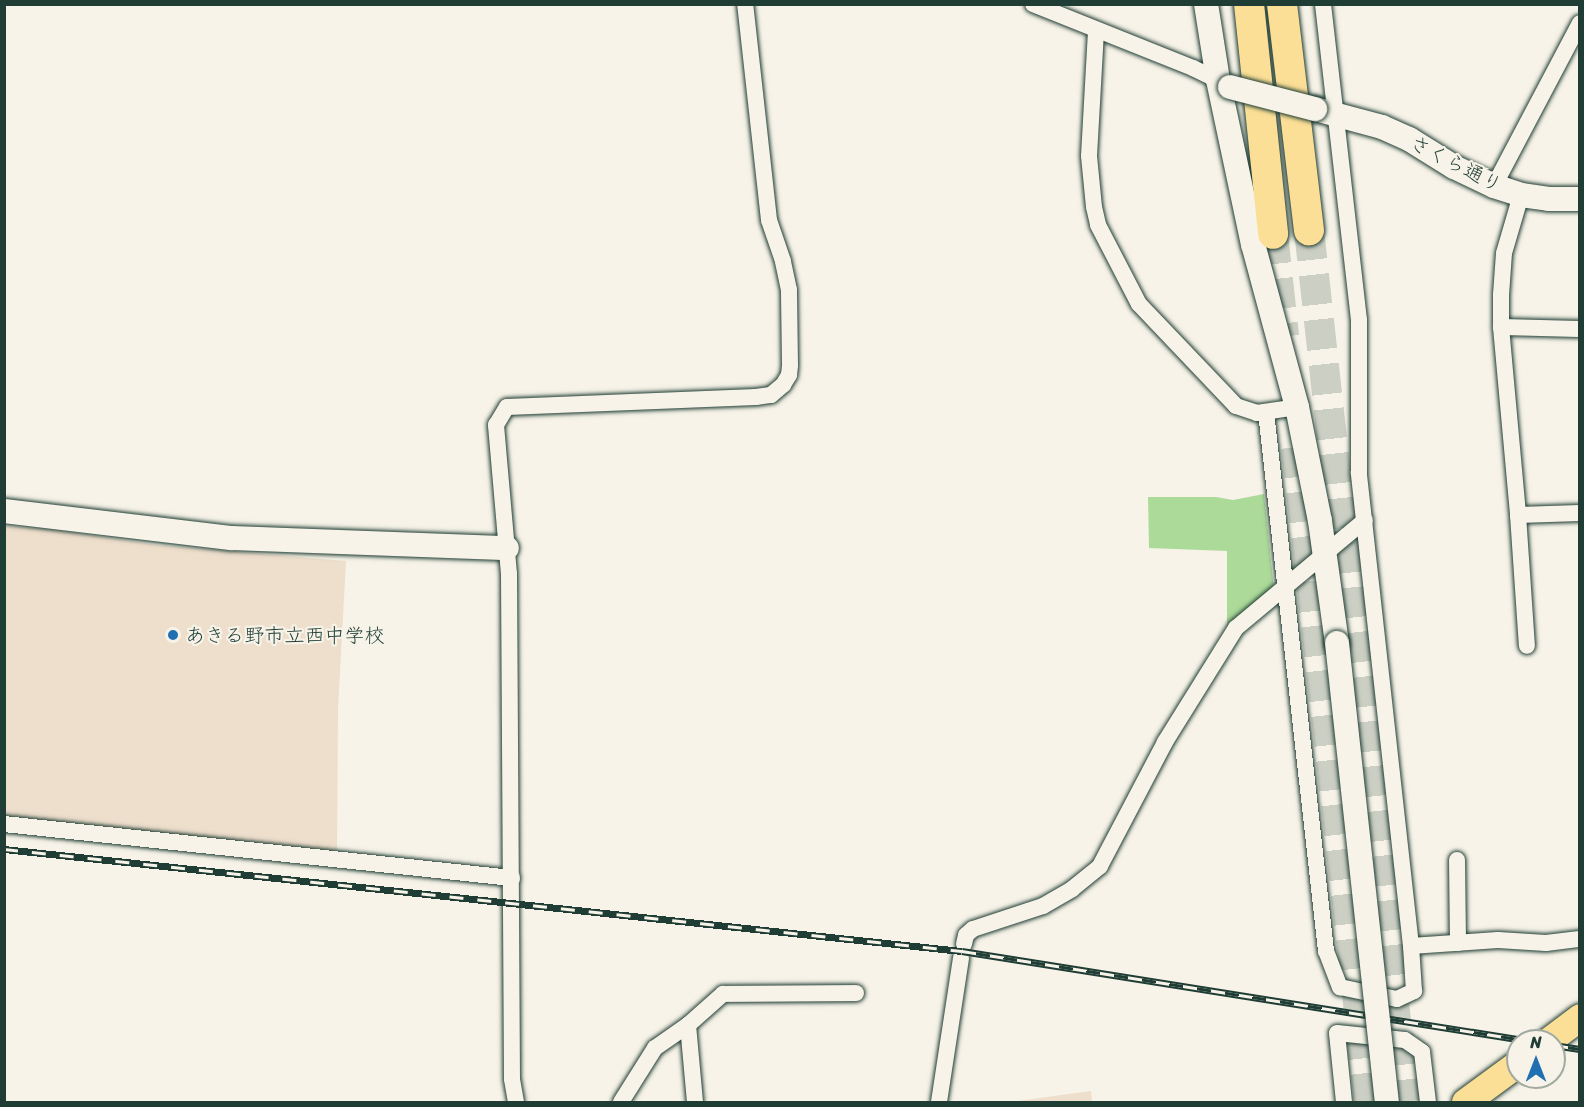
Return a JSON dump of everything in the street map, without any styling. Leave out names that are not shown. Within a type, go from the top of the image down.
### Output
[{"type":"highway","points":[[1250,4],[1273,234]]},
{"type":"highway","points":[[1282,4],[1309,230]]},
{"type":"main road","points":[[1564,1029],[1580,1017]]},
{"type":"main road","points":[[1465,1102],[1506,1072]]},
{"type":"street","points":[[516,1102],[512,1079],[509,574],[496,425],[507,407],[756,397],[771,395],[783,386],[789,375],[789,290],[768,211],[745,4]]},
{"type":"street","points":[[1033,4],[1193,68],[1224,84]]},
{"type":"street","points":[[1206,4],[1224,84],[1253,244],[1297,407],[1325,555],[1337,643],[1387,1102]]},
{"type":"street","points":[[1266,412],[1326,951],[1340,987],[1397,999],[1414,991],[1411,946],[1359,472],[1359,320],[1325,112],[1323,4]]},
{"type":"street","points":[[1494,186],[1580,23]]},
{"type":"street","points":[[1096,31],[1089,156],[1098,225],[1139,304],[1236,406],[1257,413],[1297,407]]},
{"type":"street","name":"さくら通り","points":[[1224,84],[1382,127],[1409,139],[1454,166],[1494,186],[1521,195],[1549,199],[1580,199]]},
{"type":"street","points":[[1521,195],[1504,253],[1501,327],[1527,646]]},
{"type":"street","points":[[1501,327],[1580,330]]},
{"type":"street","points":[[4,511],[232,538],[507,548]]},
{"type":"street","points":[[1518,515],[1580,513]]},
{"type":"street","points":[[939,1102],[966,935],[973,929],[1043,906],[1072,889],[1100,866],[1165,742],[1236,628],[1252,612],[1287,587],[1365,520]]},
{"type":"street","points":[[4,824],[512,878]]},
{"type":"street","points":[[1456,860],[1458,943]]},
{"type":"street","points":[[1411,946],[1498,940],[1546,943],[1580,939]]},
{"type":"street","points":[[621,1102],[655,1048],[688,1025],[723,994],[856,993]]},
{"type":"street","points":[[688,1025],[695,1102]]},
{"type":"street","points":[[1344,1102],[1337,1033],[1406,1040],[1422,1052],[1428,1102]]},
{"type":"shaded area","name":"あきる野市立西中学校","points":[[4,526],[47,529],[157,545],[346,561],[338,709],[337,854],[5,819]]},
{"type":"shaded area","points":[[1091,1091],[1092,1102],[1011,1102]]},
{"type":"green space","points":[[1264,494],[1274,590],[1227,634],[1227,551],[1149,548],[1148,497],[1216,497],[1233,500]]},
{"type":"tunnel","points":[[1309,230],[1405,1102]]},
{"type":"tunnel","points":[[1273,234],[1284,336]]},
{"type":"tunnel","points":[[1296,447],[1369,1102]]},
{"type":"railway","points":[[4,849],[962,951],[1506,1037]]},
{"type":"railway","points":[[1566,1047],[1580,1049]]},
{"type":"place","name":"あきる野市立西中学校","points":[[173,635]]}]
